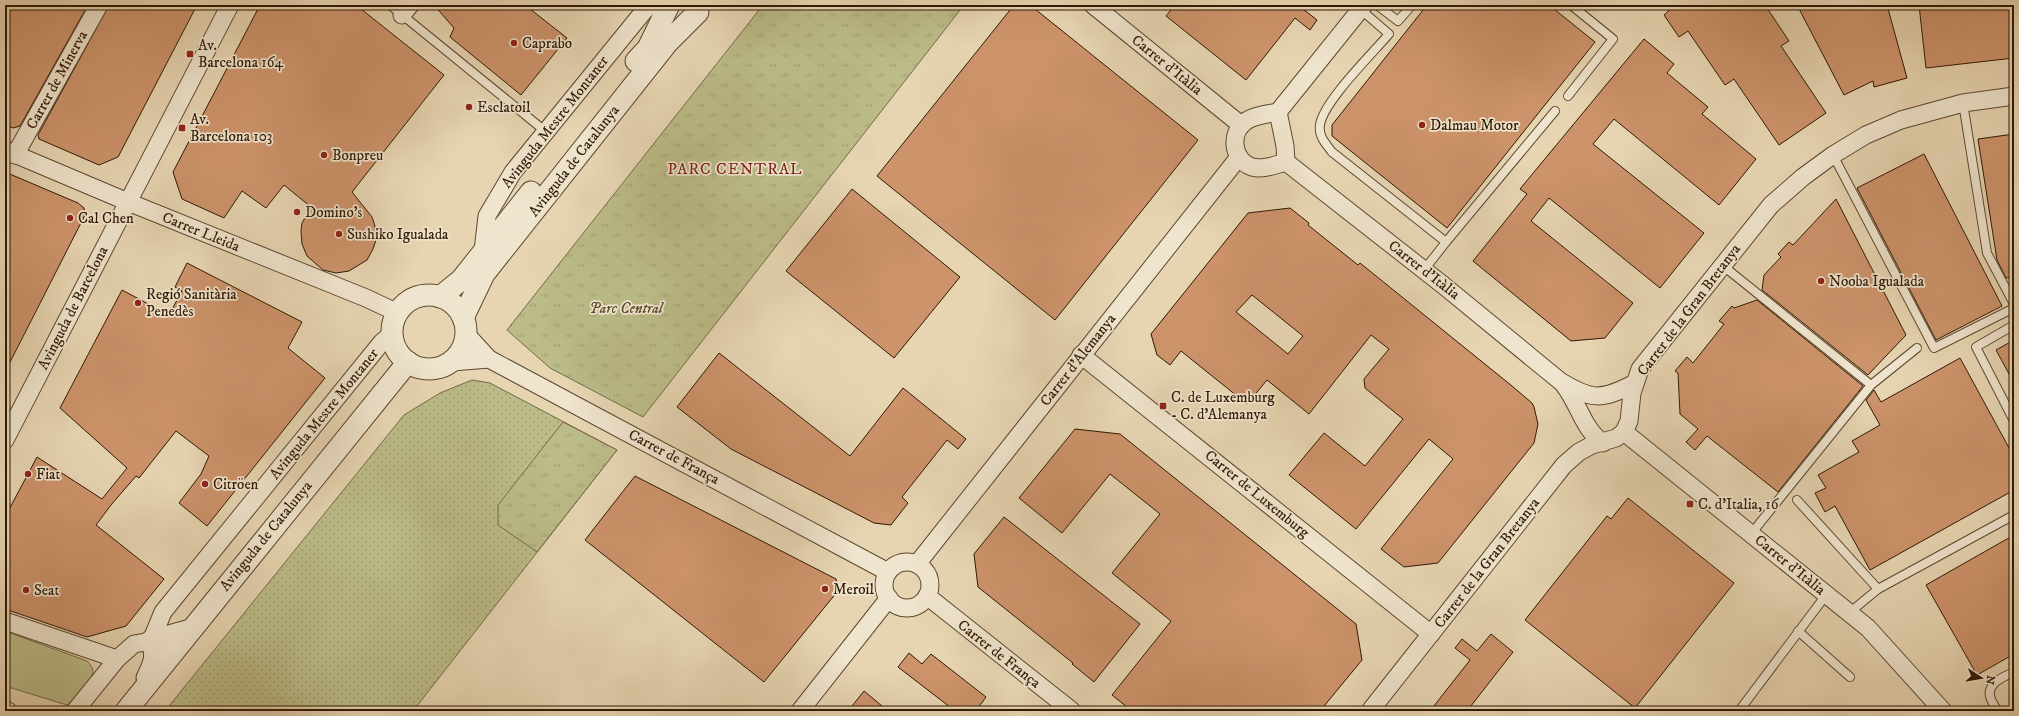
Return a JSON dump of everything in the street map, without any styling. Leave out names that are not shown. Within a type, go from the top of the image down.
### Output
[{"type":"street","name":"Carrer de Minerva","points":[[10,153],[99,5]]},
{"type":"street","name":"Avinguda de Barcelona","points":[[5,440],[230,5]]},
{"type":"street","name":"Avinguda Mestre Montaner","points":[[484,251],[487,216],[513,172],[545,131],[650,5]]},
{"type":"street","name":"Avinguda de Catalunya","points":[[440,297],[461,280],[648,48],[669,5]]},
{"type":"street","points":[[678,5],[690,12],[705,9]]},
{"type":"street","name":"Carrer d'Itàlia","points":[[1093,5],[1241,125]]},
{"type":"street","points":[[1278,112],[1284,138],[1286,162],[1259,168],[1245,163],[1239,157],[1235,141],[1241,125],[1253,118],[1278,112],[1362,7]]},
{"type":"street","name":"Avinguda de Catalunya","points":[[465,326],[484,274],[668,42],[705,9]]},
{"type":"street","name":"Carrer de la Gran Bretanya","points":[[1370,711],[1564,466],[1579,452],[1616,438],[1624,432],[1629,421],[1635,384],[1640,369],[1771,205],[1803,177],[1833,155],[1866,136],[1901,120],[1963,103],[2014,96]]},
{"type":"street","name":"Carrer Lleida","points":[[10,153],[366,298],[398,313]]},
{"type":"street","name":"Carrer d'Alemanya","points":[[917,564],[1239,157]]},
{"type":"street","name":"Carrer d'Itàlia","points":[[1286,162],[1424,270],[1560,381],[1577,392],[1600,396],[1617,393],[1635,384]]},
{"type":"street","points":[[452,362],[463,348],[465,326],[454,305],[440,297],[424,295],[416,297],[403,307],[398,313],[394,323],[393,333],[395,346],[408,362],[415,366],[430,369],[452,362],[489,359]]},
{"type":"street","name":"Carrer de França","points":[[465,326],[489,359],[888,572]]},
{"type":"street","name":"Avinguda Mestre Montaner","points":[[151,641],[163,612],[382,342],[393,333]]},
{"type":"street","name":"Carrer de Luxemburg","points":[[1081,356],[1431,634]]},
{"type":"street","name":"Avinguda de Catalunya","points":[[126,711],[408,362]]},
{"type":"street","name":"Carrer d'Itàlia","points":[[1560,381],[1570,392],[1593,436],[1603,443]]},
{"type":"street","name":"Carrer d'Itàlia","points":[[1624,432],[1868,628],[1943,711]]},
{"type":"street","points":[[901,563],[917,564],[925,570],[929,578],[930,587],[927,596],[921,603],[908,607],[895,604],[889,598],[885,583],[888,572],[894,566],[901,563]]},
{"type":"street","name":"Carrer de França","points":[[927,596],[1072,711]]},
{"type":"street","points":[[800,711],[889,598]]},
{"type":"street","points":[[5,622],[117,659]]},
{"type":"street","points":[[75,711],[117,659],[134,644],[151,641],[190,630]]},
{"type":"street","points":[[140,692],[156,660],[155,649],[151,641]]},
{"type":"lane","points":[[1377,5],[1398,21],[1412,5]]},
{"type":"lane","points":[[1568,96],[1613,39],[1571,5]]},
{"type":"lane","points":[[1362,7],[1389,34],[1328,105],[1320,125],[1321,138],[1332,152],[1446,242]]},
{"type":"lane","points":[[401,8],[545,131]]},
{"type":"lane","points":[[1963,103],[1987,253],[2014,304]]},
{"type":"lane","points":[[1424,270],[1555,111]]},
{"type":"lane","points":[[1833,155],[1934,348],[2014,308]]},
{"type":"lane","points":[[1722,265],[1871,385]]},
{"type":"lane","points":[[2014,325],[1976,347],[2014,421]]},
{"type":"lane","points":[[1751,534],[1871,385],[1918,348]]},
{"type":"lane","points":[[1797,500],[1878,589]]},
{"type":"lane","points":[[1849,613],[1878,589],[2014,515]]},
{"type":"lane","points":[[1739,711],[1826,595]]},
{"type":"lane","points":[[1798,631],[1850,677]]},
{"type":"lane","points":[[1998,711],[1989,696],[1990,690],[1995,682],[2014,672]]},
{"type":"green space","name":"Parc Central","points":[[763,5],[964,5],[643,417],[550,368],[507,330]]},
{"type":"green space","points":[[472,380],[490,383],[617,450],[413,711],[165,711],[404,415],[440,393]]},
{"type":"green space","points":[[563,422],[617,450],[537,552],[498,525],[498,505]]},
{"type":"green space","points":[[5,631],[87,661],[93,671],[90,680],[78,695],[67,705],[5,686]]},
{"type":"building","points":[[5,5],[88,5],[20,126],[13,128],[5,125]]},
{"type":"building","points":[[109,5],[139,5],[147,9],[150,5],[197,5],[118,157],[99,165],[39,139],[38,135]]},
{"type":"building","name":"Bonpreu","points":[[260,5],[356,5],[444,75],[352,192],[372,217],[375,226],[376,240],[367,260],[349,271],[336,273],[323,270],[307,256],[302,244],[301,231],[302,223],[311,207],[284,185],[266,208],[242,191],[224,218],[182,199],[173,172]]},
{"type":"building","points":[[434,5],[525,5],[567,38],[521,95],[450,37],[454,28]]},
{"type":"building","points":[[1014,5],[1030,5],[1198,140],[1055,320],[877,176]]},
{"type":"building","points":[[1175,5],[1298,5],[1317,20],[1310,30],[1295,18],[1246,80],[1166,16]]},
{"type":"building","points":[[1427,5],[1549,5],[1595,42],[1447,228],[1332,136],[1332,125]]},
{"type":"building","points":[[1675,5],[1765,5],[1789,41],[1781,46],[1826,113],[1779,145],[1734,79],[1725,85],[1688,31],[1679,37],[1664,15]]},
{"type":"building","points":[[1797,5],[1887,5],[1907,78],[1874,87],[1873,81],[1844,95]]},
{"type":"building","points":[[1919,5],[2014,5],[2014,58],[1926,68]]},
{"type":"building","points":[[1644,39],[1674,64],[1667,73],[1708,107],[1702,114],[1756,159],[1719,205],[1614,119],[1593,144],[1704,233],[1660,288],[1549,198],[1531,221],[1633,303],[1605,338],[1571,341],[1473,261],[1527,194],[1520,189]]},
{"type":"building","points":[[2014,134],[2014,277],[2006,278],[1997,260],[1978,139]]},
{"type":"building","points":[[1924,154],[2002,306],[1936,340],[1857,188]]},
{"type":"building","points":[[5,172],[78,203],[84,208],[85,215],[5,372]]},
{"type":"building","points":[[852,189],[960,277],[894,358],[786,271]]},
{"type":"building","name":"Nooba Igualada","points":[[1836,199],[1906,335],[1868,375],[1762,290],[1764,275],[1781,257],[1778,254],[1789,242],[1793,245]]},
{"type":"building","points":[[1290,208],[1309,223],[1308,225],[1358,265],[1360,263],[1532,403],[1538,424],[1534,443],[1438,563],[1404,567],[1381,549],[1453,459],[1429,439],[1356,529],[1289,475],[1324,433],[1365,466],[1403,419],[1365,388],[1364,379],[1389,349],[1371,335],[1309,414],[1267,380],[1247,404],[1181,351],[1170,365],[1157,355],[1151,334],[1248,213]],"holes":[[[1252,295],[1303,336],[1288,354],[1236,312]]]},
{"type":"building","points":[[187,263],[302,322],[288,348],[325,378],[207,526],[179,503],[201,474],[209,456],[176,431],[139,478],[136,476],[111,505],[96,525],[164,579],[126,626],[87,637],[5,609],[5,517],[37,457],[102,499],[127,468],[60,408],[122,290],[169,315],[182,291],[175,287]]},
{"type":"building","points":[[1757,300],[1863,386],[1778,492],[1707,436],[1695,450],[1686,442],[1698,429],[1680,414],[1678,373],[1675,371],[1687,357],[1693,363],[1724,324],[1719,321],[1732,306],[1734,308]]},
{"type":"building","points":[[2014,340],[2014,383],[1996,350]]},
{"type":"building","points":[[719,353],[850,456],[903,388],[966,439],[958,449],[947,440],[902,497],[908,503],[891,525],[874,523],[731,449],[677,407]]},
{"type":"building","points":[[1960,358],[2014,457],[2014,490],[1870,570],[1835,506],[1825,512],[1815,493],[1826,488],[1818,475],[1859,452],[1852,441],[1880,425],[1866,400],[1874,390],[1881,402]]},
{"type":"building","points":[[1075,429],[1120,434],[1356,624],[1362,660],[1320,711],[1132,711],[1112,695],[1171,621],[1112,573],[1160,514],[1110,474],[1062,533],[1019,498]]},
{"type":"building","points":[[635,476],[836,579],[838,586],[837,592],[764,682],[585,540]]},
{"type":"building","points":[[1628,498],[1734,583],[1635,708],[1525,620],[1607,516],[1611,519]]},
{"type":"building","points":[[1004,517],[1140,624],[1094,682],[1072,664],[1073,663],[978,587],[974,554]]},
{"type":"building","points":[[2014,535],[2014,654],[1977,675],[1926,585]]},
{"type":"building","points":[[1491,634],[1513,652],[1467,711],[1430,711],[1470,660],[1455,648],[1462,639],[1477,651]]},
{"type":"building","points":[[909,653],[922,664],[931,654],[986,697],[976,711],[955,711],[898,667]]},
{"type":"building","points":[[864,691],[888,711],[848,711]]},
{"type":"place","name":"Caprabo","points":[[514,43]]},
{"type":"place","name":"Av. Barcelona 164","points":[[190,54]]},
{"type":"place","name":"Esclatoil","points":[[469,107]]},
{"type":"place","name":"Dalmau Motor","points":[[1422,125]]},
{"type":"place","name":"Av. Barcelona 103","points":[[182,128]]},
{"type":"place","name":"Bonpreu","points":[[324,155]]},
{"type":"place","name":"Domino's","points":[[297,212]]},
{"type":"place","name":"Cal Chen","points":[[70,218]]},
{"type":"place","name":"Sushiko Igualada","points":[[339,234]]},
{"type":"place","name":"Nooba Igualada","points":[[1821,281]]},
{"type":"place","name":"Regió Sanitària Penedès","points":[[138,303]]},
{"type":"place","name":"C. de Luxemburg - C. d'Alemanya","points":[[1163,406]]},
{"type":"place","name":"Fiat","points":[[28,474]]},
{"type":"place","name":"Citröen","points":[[205,484]]},
{"type":"place","name":"C. d'Italia, 16","points":[[1690,504]]},
{"type":"place","name":"Meroil","points":[[825,589]]},
{"type":"place","name":"Seat","points":[[26,590]]},
{"type":"district","name":"PARC CENTRAL","points":[[735,169]]}]
